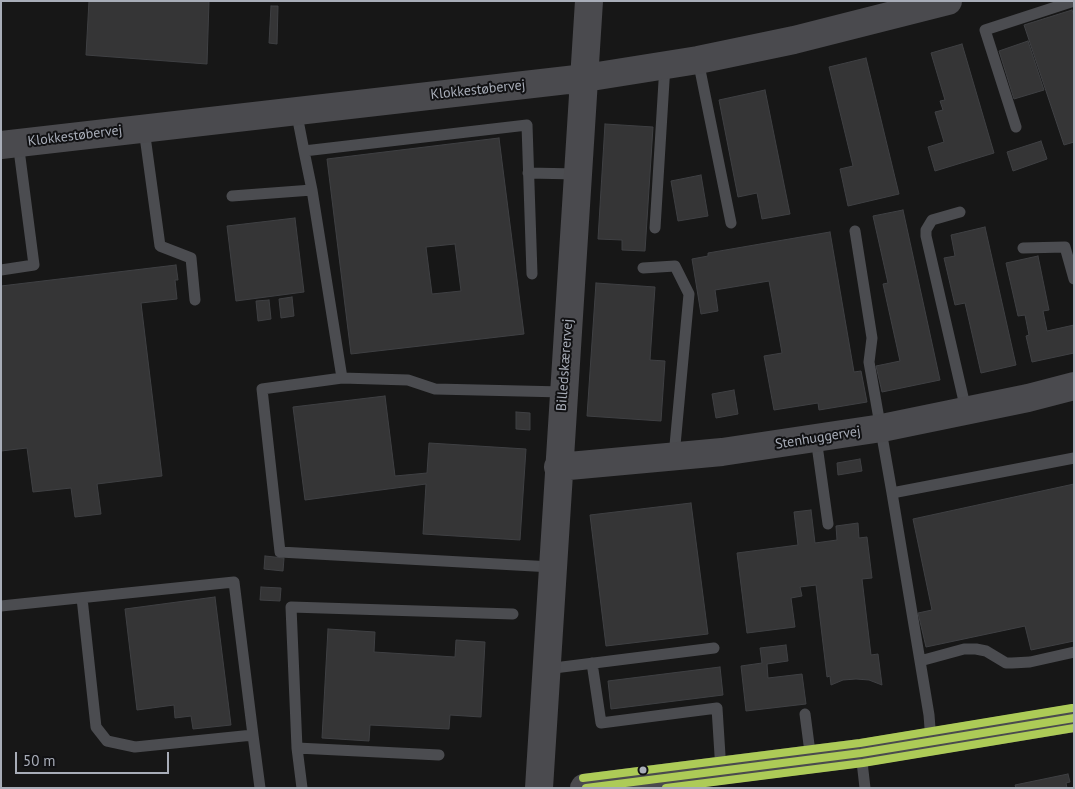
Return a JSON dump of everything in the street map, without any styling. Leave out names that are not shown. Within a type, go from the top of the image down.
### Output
[{"type":"street","name":"Billedskærervej","points":[[539,788],[589,1]]},
{"type":"street","name":"Klokkestøbervej","points":[[10,144],[144,127],[585,78],[698,60],[794,40],[948,1]]},
{"type":"street","name":"Stenhuggervej","points":[[558,467],[722,452],[882,428],[1028,398],[1074,386]]},
{"type":"street","points":[[584,788],[637,784],[861,753],[1074,718]]},
{"type":"lane","points":[[1016,127],[985,30],[1074,2]]},
{"type":"lane","points":[[698,60],[731,223]]},
{"type":"lane","points":[[655,228],[665,65]]},
{"type":"lane","points":[[296,110],[312,190],[342,378]]},
{"type":"lane","points":[[304,151],[527,125],[532,274]]},
{"type":"lane","points":[[144,127],[160,246],[191,258],[195,300]]},
{"type":"lane","points":[[1,270],[34,265],[10,144]]},
{"type":"lane","points":[[528,173],[578,174]]},
{"type":"lane","points":[[232,196],[312,190]]},
{"type":"lane","points":[[960,212],[932,220],[926,230],[966,411]]},
{"type":"lane","points":[[856,232],[872,338],[868,362],[882,428],[932,742]]},
{"type":"lane","points":[[1023,248],[1065,247],[1074,279]]},
{"type":"lane","points":[[642,268],[675,266],[689,294],[674,456]]},
{"type":"lane","points":[[552,567],[280,552],[262,389],[342,378],[408,380],[435,389],[563,392]]},
{"type":"lane","points":[[816,438],[828,524]]},
{"type":"lane","points":[[892,493],[1074,458]]},
{"type":"lane","points":[[1,606],[234,582],[260,788]]},
{"type":"lane","points":[[82,598],[96,727],[107,741],[135,747],[252,735]]},
{"type":"lane","points":[[302,788],[297,748],[291,608],[513,614]]},
{"type":"lane","points":[[546,669],[714,648]]},
{"type":"lane","points":[[920,661],[964,649],[986,651],[1006,663],[1030,662],[1074,652]]},
{"type":"lane","points":[[592,663],[601,723],[717,708],[722,771]]},
{"type":"lane","points":[[805,714],[811,760]]},
{"type":"lane","points":[[297,748],[438,755]]},
{"type":"lane","points":[[861,753],[865,788]]},
{"type":"building","points":[[89,1],[209,1],[207,64],[86,55]]},
{"type":"building","points":[[271,6],[278,6],[277,44],[269,43]]},
{"type":"building","points":[[1072,10],[1074,16],[1074,142],[1064,145],[1024,25]]},
{"type":"building","points":[[1028,41],[1044,90],[1014,99],[999,51]]},
{"type":"building","points":[[962,44],[994,153],[935,171],[928,147],[944,142],[935,112],[943,110],[940,101],[945,100],[931,53]]},
{"type":"building","points":[[866,58],[899,194],[848,206],[840,169],[853,166],[829,67]]},
{"type":"building","points":[[765,90],[790,214],[762,219],[757,193],[738,197],[719,100]]},
{"type":"building","points":[[605,124],[653,127],[645,251],[622,250],[622,240],[598,239]]},
{"type":"building","points":[[499,138],[524,334],[351,354],[327,159]],"holes":[[[455,244],[461,291],[432,294],[426,247]]]},
{"type":"building","points":[[1041,141],[1047,159],[1013,171],[1007,152]]},
{"type":"building","points":[[701,175],[708,216],[678,221],[671,181]]},
{"type":"building","points":[[903,210],[940,380],[882,392],[876,366],[900,361],[883,284],[888,283],[873,216]]},
{"type":"building","points":[[295,218],[304,292],[236,301],[227,226]]},
{"type":"building","points":[[985,227],[1016,365],[981,373],[965,303],[955,305],[944,258],[955,256],[951,235]]},
{"type":"building","points":[[830,232],[854,372],[861,371],[867,402],[819,410],[818,403],[774,410],[764,356],[782,353],[769,281],[715,290],[718,311],[701,314],[692,259],[708,256],[708,253]]},
{"type":"building","points":[[1038,256],[1049,310],[1043,311],[1047,331],[1074,325],[1074,353],[1032,362],[1026,336],[1029,335],[1025,315],[1018,316],[1006,263]]},
{"type":"building","points":[[176,265],[178,280],[175,280],[177,299],[141,303],[162,476],[97,484],[101,514],[75,517],[71,488],[33,492],[27,448],[1,451],[1,286]]},
{"type":"building","points":[[596,283],[655,287],[650,360],[665,361],[661,421],[587,416]]},
{"type":"building","points":[[292,297],[294,316],[281,318],[279,299]]},
{"type":"building","points":[[269,300],[271,319],[258,321],[256,301]]},
{"type":"building","points":[[734,390],[738,414],[716,418],[712,394]]},
{"type":"building","points":[[385,396],[395,476],[427,473],[429,443],[526,449],[520,540],[423,534],[426,484],[305,500],[293,407]]},
{"type":"building","points":[[516,412],[530,413],[530,430],[516,429]]},
{"type":"building","points":[[860,459],[862,471],[838,475],[837,463]]},
{"type":"building","points":[[1074,484],[1074,641],[1031,650],[1025,626],[926,647],[918,613],[932,610],[913,519]]},
{"type":"building","points":[[691,503],[708,634],[606,646],[590,515]]},
{"type":"building","points":[[811,510],[815,543],[837,540],[836,526],[858,523],[859,538],[867,537],[872,578],[862,579],[871,655],[878,654],[882,685],[869,680],[856,679],[843,680],[831,685],[830,676],[827,677],[816,585],[800,587],[802,596],[791,598],[795,627],[747,633],[737,553],[798,545],[794,512]]},
{"type":"building","points":[[265,556],[284,558],[283,571],[264,569]]},
{"type":"building","points":[[261,587],[281,588],[280,601],[260,600]]},
{"type":"building","points":[[215,597],[231,725],[193,729],[191,716],[175,718],[174,705],[137,710],[125,609]]},
{"type":"building","points":[[328,629],[375,632],[374,652],[455,657],[456,640],[485,642],[481,717],[450,715],[449,729],[370,725],[369,741],[322,738]]},
{"type":"building","points":[[786,645],[788,661],[767,664],[768,678],[802,674],[806,704],[746,711],[741,666],[762,663],[760,648]]},
{"type":"building","points":[[720,667],[723,695],[611,709],[608,681]]},
{"type":"building","points":[[1068,774],[1070,782],[1066,783],[1067,788],[1016,788],[1015,785]]},
{"type":"transit line","points":[[583,778],[860,743],[1072,708]]},
{"type":"transit line","points":[[586,788],[861,753],[1074,718]]},
{"type":"transit line","points":[[666,788],[863,763],[1074,728]]}]
